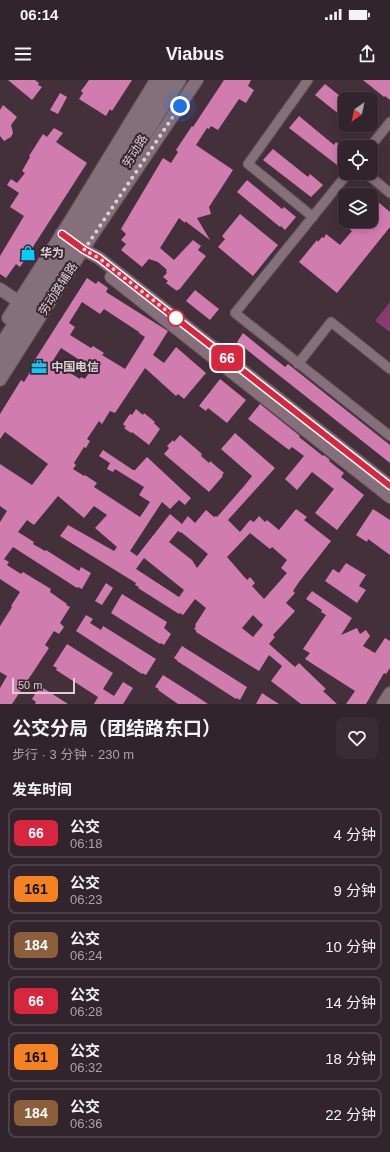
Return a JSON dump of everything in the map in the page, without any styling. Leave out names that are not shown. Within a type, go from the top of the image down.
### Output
[{"type":"street","name":"劳动路辅路","points":[[73,242],[156,80]]},
{"type":"street","name":"劳动路","points":[[73,242],[168,80]]},
{"type":"street","name":"劳动路","points":[[0,364],[30,309],[180,80]]},
{"type":"street","name":"劳动路辅路","points":[[0,380],[30,309],[73,242],[197,80]]},
{"type":"street","points":[[308,80],[248,164],[313,217]]},
{"type":"street","points":[[376,140],[390,122]]},
{"type":"street","points":[[342,180],[235,313],[390,436]]},
{"type":"street","points":[[374,180],[390,193]]},
{"type":"street","points":[[73,242],[99,258],[390,486]]},
{"type":"street","points":[[73,242],[94,264],[390,497]]},
{"type":"street","points":[[0,290],[30,309]]},
{"type":"street","name":"劳动路辅路","points":[[0,331],[30,309]]},
{"type":"street","name":"劳动路","points":[[0,346],[30,309]]},
{"type":"street","points":[[298,364],[331,322],[390,369]]},
{"type":"street","points":[[383,704],[390,693]]},
{"type":"shaded area","points":[[390,302],[390,332],[375,321]]},
{"type":"building","points":[[8,80],[35,80],[39,83],[38,85],[42,87],[32,100]]},
{"type":"building","points":[[89,80],[132,80],[112,111],[110,109],[106,116],[79,99],[83,93],[81,91]]},
{"type":"building","points":[[224,80],[251,80],[248,86],[254,90],[246,103],[239,99],[218,130],[211,126],[209,129],[207,128],[196,145],[233,170],[209,207],[211,214],[197,218],[210,240],[179,218],[160,248],[174,260],[193,240],[201,246],[198,250],[206,256],[177,291],[166,283],[168,281],[163,277],[167,273],[167,270],[158,262],[149,259],[142,267],[121,250],[126,244],[121,240],[126,234],[121,229],[163,158],[171,163],[178,152],[176,150]]},
{"type":"building","points":[[363,80],[390,80],[390,100]]},
{"type":"building","points":[[325,84],[338,94],[338,113],[315,95]]},
{"type":"building","points":[[60,93],[67,97],[58,114],[50,110]]},
{"type":"building","points":[[3,105],[17,117],[11,125],[13,133],[11,137],[4,141],[0,136],[0,110]]},
{"type":"building","points":[[299,116],[334,145],[336,142],[338,144],[338,164],[337,165],[289,128]]},
{"type":"building","points":[[54,128],[63,133],[56,142],[87,163],[20,267],[16,264],[6,278],[0,274],[0,256],[24,216],[10,207],[19,193],[7,185],[11,179],[17,183],[25,173],[22,171],[30,157],[29,156],[43,134],[47,137]]},
{"type":"building","points":[[273,149],[308,177],[310,174],[323,185],[311,197],[263,160]]},
{"type":"building","points":[[247,180],[282,209],[284,207],[296,217],[285,230],[237,192]]},
{"type":"building","points":[[378,202],[390,212],[390,227],[337,293],[299,262],[317,240],[318,242],[322,237],[324,238],[326,234],[340,245],[352,231],[348,228],[378,228]]},
{"type":"building","points":[[240,214],[278,245],[253,276],[218,247],[225,239],[222,236]]},
{"type":"building","points":[[87,278],[96,284],[98,281],[108,288],[106,292],[168,331],[153,355],[164,363],[176,347],[206,373],[184,399],[178,394],[176,396],[145,368],[115,413],[110,411],[102,424],[99,421],[87,439],[90,441],[86,448],[84,447],[74,463],[76,465],[73,469],[97,483],[94,487],[140,517],[150,502],[139,495],[144,487],[115,469],[113,472],[107,469],[110,463],[99,456],[103,450],[133,470],[135,470],[147,457],[191,498],[185,505],[179,500],[170,509],[162,502],[130,551],[137,556],[170,514],[182,524],[188,516],[195,523],[206,510],[214,517],[217,517],[245,485],[252,476],[221,449],[235,433],[275,468],[228,520],[240,532],[250,520],[254,522],[259,516],[265,522],[267,520],[279,530],[296,509],[307,517],[304,520],[331,541],[293,591],[295,593],[286,603],[295,611],[273,635],[275,637],[269,644],[295,667],[299,663],[326,689],[323,691],[337,704],[301,704],[271,681],[282,666],[269,655],[259,671],[196,632],[194,629],[196,626],[195,625],[206,608],[195,599],[183,615],[180,613],[179,614],[138,588],[139,587],[135,585],[136,583],[60,536],[68,525],[114,551],[117,547],[95,528],[107,515],[94,506],[84,518],[58,496],[34,525],[27,520],[18,532],[34,542],[33,544],[45,551],[46,550],[79,571],[81,567],[91,573],[82,589],[77,588],[13,547],[4,559],[9,562],[7,565],[21,574],[23,572],[51,589],[50,592],[70,607],[60,623],[64,627],[59,634],[54,631],[45,645],[49,648],[12,704],[0,704],[0,688],[7,676],[0,672],[0,626],[20,592],[0,579],[0,522],[7,511],[0,506],[0,464],[32,485],[48,464],[5,432],[0,439],[0,414],[21,380],[24,382],[34,366],[32,365]],"holes":[[[82,302],[100,314],[104,309],[145,337],[125,369],[102,355],[104,353],[93,346],[91,348],[70,335],[75,327],[69,323]],[[61,348],[92,368],[85,379],[81,377],[80,379],[52,362]],[[178,531],[208,554],[197,568],[192,560],[169,542]],[[250,533],[270,549],[272,547],[287,560],[281,568],[287,573],[264,599],[252,586],[255,583],[250,577],[247,580],[227,557]],[[144,558],[184,590],[179,597],[136,569]],[[253,615],[263,625],[253,637],[242,628]]]},
{"type":"building","points":[[195,290],[219,309],[210,320],[186,301]]},
{"type":"building","points":[[243,333],[285,367],[288,364],[390,445],[390,463],[237,342]]},
{"type":"building","points":[[220,379],[246,400],[227,423],[208,408],[206,411],[199,406]]},
{"type":"building","points":[[260,404],[300,436],[299,437],[330,460],[329,461],[344,473],[341,477],[364,495],[337,530],[315,513],[334,489],[312,472],[297,490],[285,479],[304,456],[292,447],[289,450],[248,419]]},
{"type":"building","points":[[136,409],[143,415],[144,413],[155,422],[154,423],[160,429],[149,445],[124,428],[126,427],[123,424],[130,414],[132,415]]},
{"type":"building","points":[[180,435],[202,454],[201,456],[209,463],[210,461],[224,473],[209,492],[164,454],[169,448],[167,446],[173,440],[174,442]]},
{"type":"building","points":[[373,509],[390,520],[390,555],[368,539],[367,542],[356,535]]},
{"type":"building","points":[[346,563],[366,575],[359,586],[366,590],[357,603],[325,581],[333,569],[339,573]]},
{"type":"building","points":[[106,583],[113,588],[102,605],[95,601]]},
{"type":"building","points":[[312,591],[352,618],[341,635],[357,628],[360,634],[366,630],[370,636],[363,646],[375,653],[385,638],[390,641],[390,668],[386,674],[384,673],[366,704],[346,704],[355,691],[305,659],[310,653],[303,649],[326,615],[321,612],[322,610],[306,599]]},
{"type":"building","points":[[122,594],[167,622],[164,628],[171,634],[164,645],[161,643],[160,644],[111,613]]},
{"type":"building","points":[[86,615],[93,619],[90,623],[101,630],[103,626],[156,659],[146,675],[142,674],[76,631]]},
{"type":"building","points":[[67,644],[113,673],[103,689],[114,696],[123,682],[133,688],[123,704],[94,704],[98,697],[56,670],[57,668],[53,666]]},
{"type":"building","points":[[182,646],[247,687],[240,700],[237,698],[236,699],[177,661],[174,658]]},
{"type":"building","points":[[163,675],[208,704],[178,704],[155,687]]},
{"type":"building","points":[[40,686],[68,704],[35,704],[36,702],[32,699]]},
{"type":"building","points":[[262,693],[268,697],[279,704],[256,704]]},
{"type":"bus line","name":"66","points":[[62,234],[84,250],[99,258],[176,317],[390,486]]},
{"type":"place","name":"华为","points":[[28,253]]},
{"type":"place","name":"中国电信","points":[[39,367]]},
{"type":"route","points":[[176,318],[99,258],[84,250],[180,106]]}]
